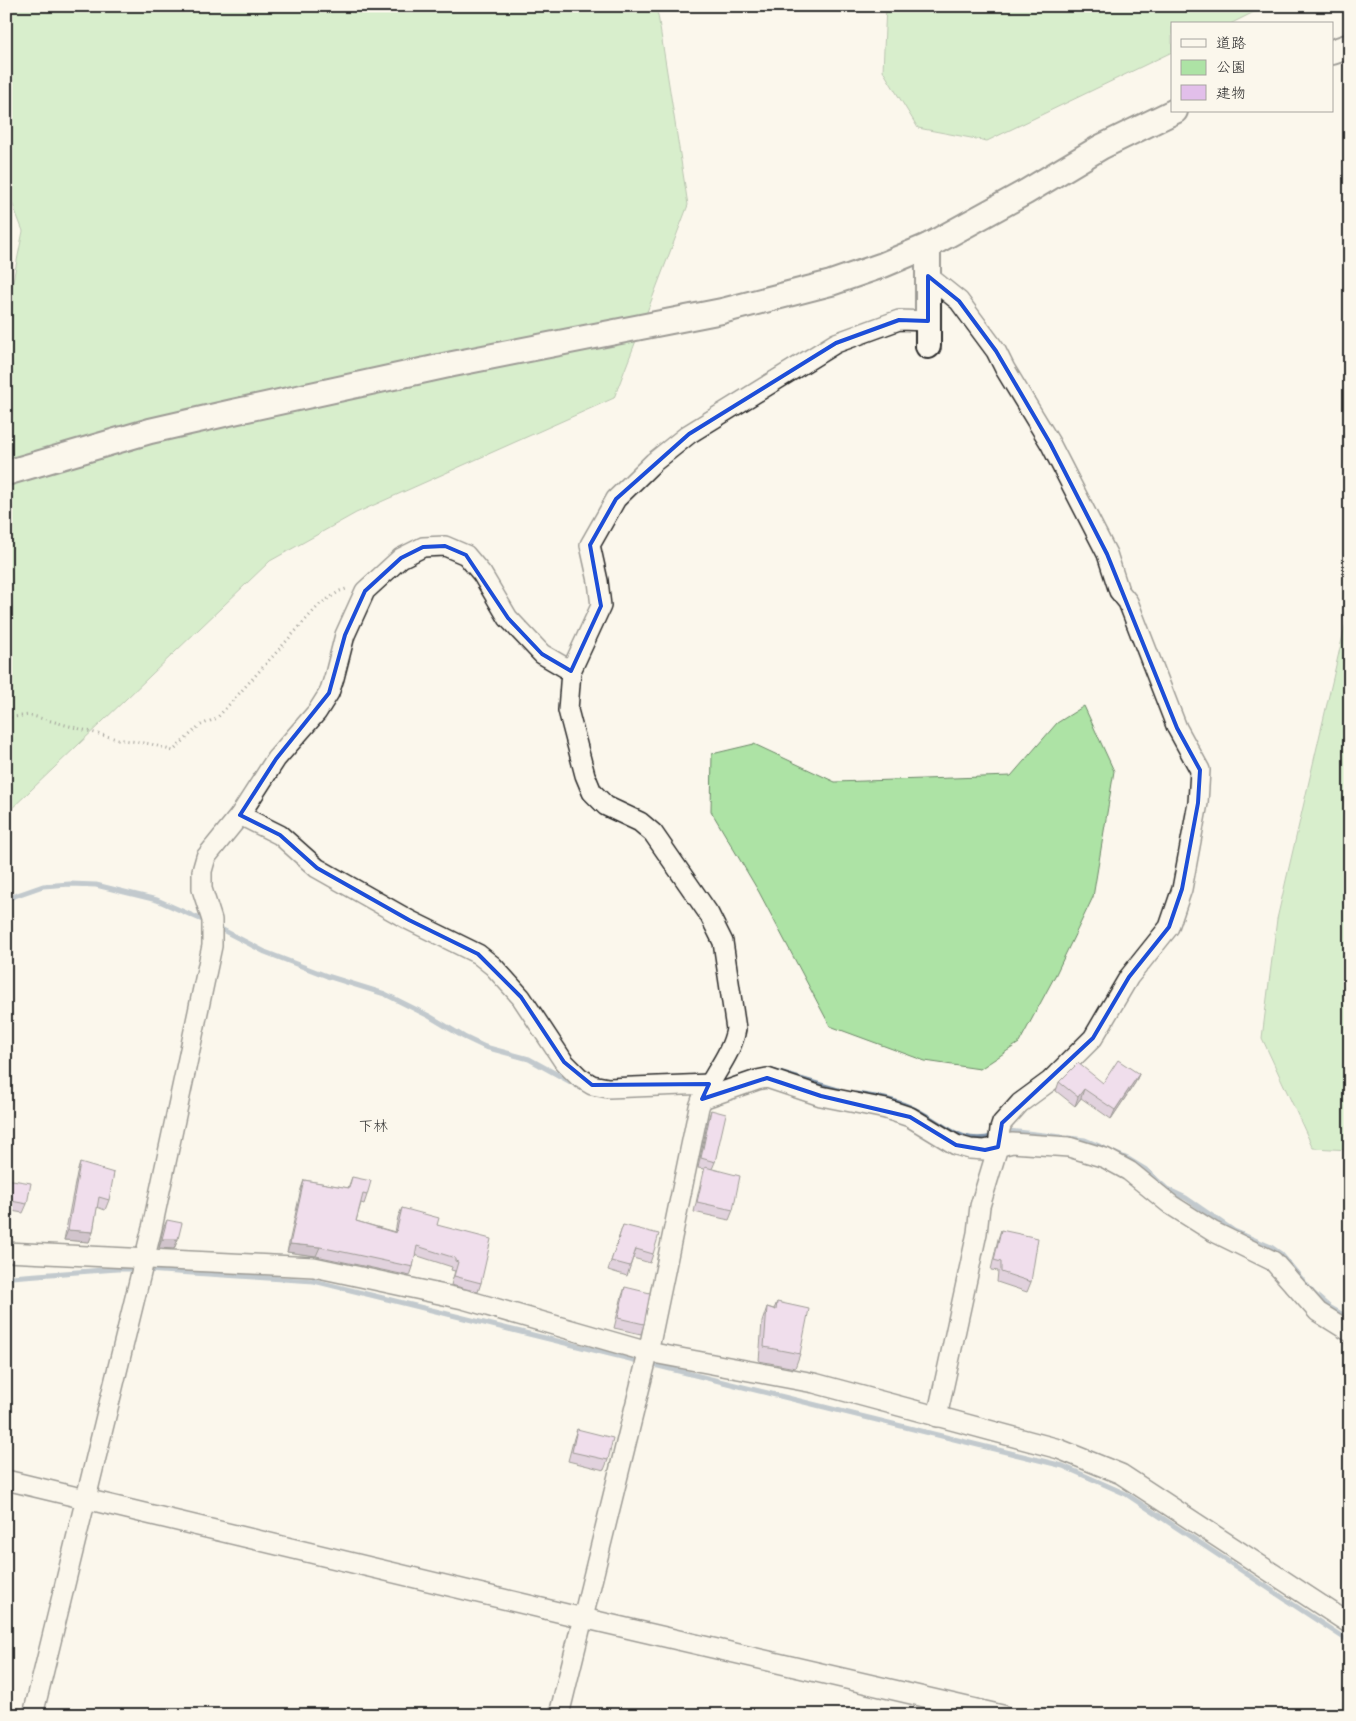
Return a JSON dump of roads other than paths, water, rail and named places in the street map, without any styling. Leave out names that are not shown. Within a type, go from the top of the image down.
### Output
[{"type":"street","points":[[1334,51],[1350,46]]},
{"type":"street","points":[[6,473],[150,431],[453,364],[712,313],[831,283],[883,265],[928,246],[1026,192],[1101,147],[1173,112]]},
{"type":"street","points":[[928,246],[928,346]]},
{"type":"street","points":[[928,276],[959,300],[996,351],[1050,443],[1107,554],[1120,591],[1128,602],[1177,728],[1200,770],[1198,803],[1182,889],[1169,926],[1129,977],[1093,1038],[1050,1082],[1020,1103],[1002,1123],[980,1206],[978,1233],[937,1418]]},
{"type":"street","points":[[559,1715],[646,1360],[705,1092],[728,1054],[734,1041],[736,1029],[723,942],[709,914],[653,833],[640,822],[606,806],[592,792],[585,775],[568,710],[571,671],[601,606],[590,545],[616,498],[654,462],[689,434],[836,343],[899,320],[928,321]]},
{"type":"street","points":[[33,1715],[143,1266],[212,946],[212,925],[202,889],[202,871],[206,857],[240,815],[276,758],[317,712],[328,693],[334,678],[345,635],[366,591],[401,558],[423,547],[445,546],[466,555],[482,574],[508,618],[542,654],[571,671]]},
{"type":"street","points":[[240,815],[280,834],[317,868],[409,920],[478,954],[493,966],[521,997],[564,1062],[579,1077],[592,1085],[608,1088],[705,1092],[767,1078],[821,1096],[886,1109],[910,1117],[956,1145],[986,1150],[999,1138]]},
{"type":"street","points":[[999,1138],[1012,1143],[1069,1147],[1105,1158],[1130,1171],[1171,1205],[1204,1226],[1273,1261],[1318,1312],[1350,1332]]},
{"type":"street","points":[[6,1252],[143,1266],[314,1267],[463,1299],[646,1360],[814,1383],[937,1418],[1059,1449],[1121,1474],[1350,1624]]},
{"type":"street","points":[[6,1480],[582,1618],[1002,1715]]},
{"type":"waterway","points":[[6,899],[43,886],[96,885],[157,900],[207,922]]},
{"type":"waterway","points":[[217,927],[265,952],[327,976],[385,994],[429,1016],[464,1037],[485,1047],[529,1059],[587,1091]]},
{"type":"waterway","points":[[769,1070],[838,1090]]},
{"type":"waterway","points":[[856,1094],[887,1099],[902,1104],[926,1115],[962,1136],[983,1139],[994,1136]]},
{"type":"waterway","points":[[1003,1133],[1009,1131],[1061,1137]]},
{"type":"waterway","points":[[1069,1138],[1085,1140],[1104,1148]]},
{"type":"waterway","points":[[1114,1153],[1146,1170],[1167,1189],[1186,1198],[1234,1231],[1271,1247],[1281,1254],[1314,1294],[1329,1307],[1350,1319]]},
{"type":"waterway","points":[[6,1276],[138,1269]]},
{"type":"waterway","points":[[146,1270],[314,1281],[1063,1466],[1126,1494],[1350,1642]]},
{"type":"district","name":"下林","points":[[373,1126]]}]
